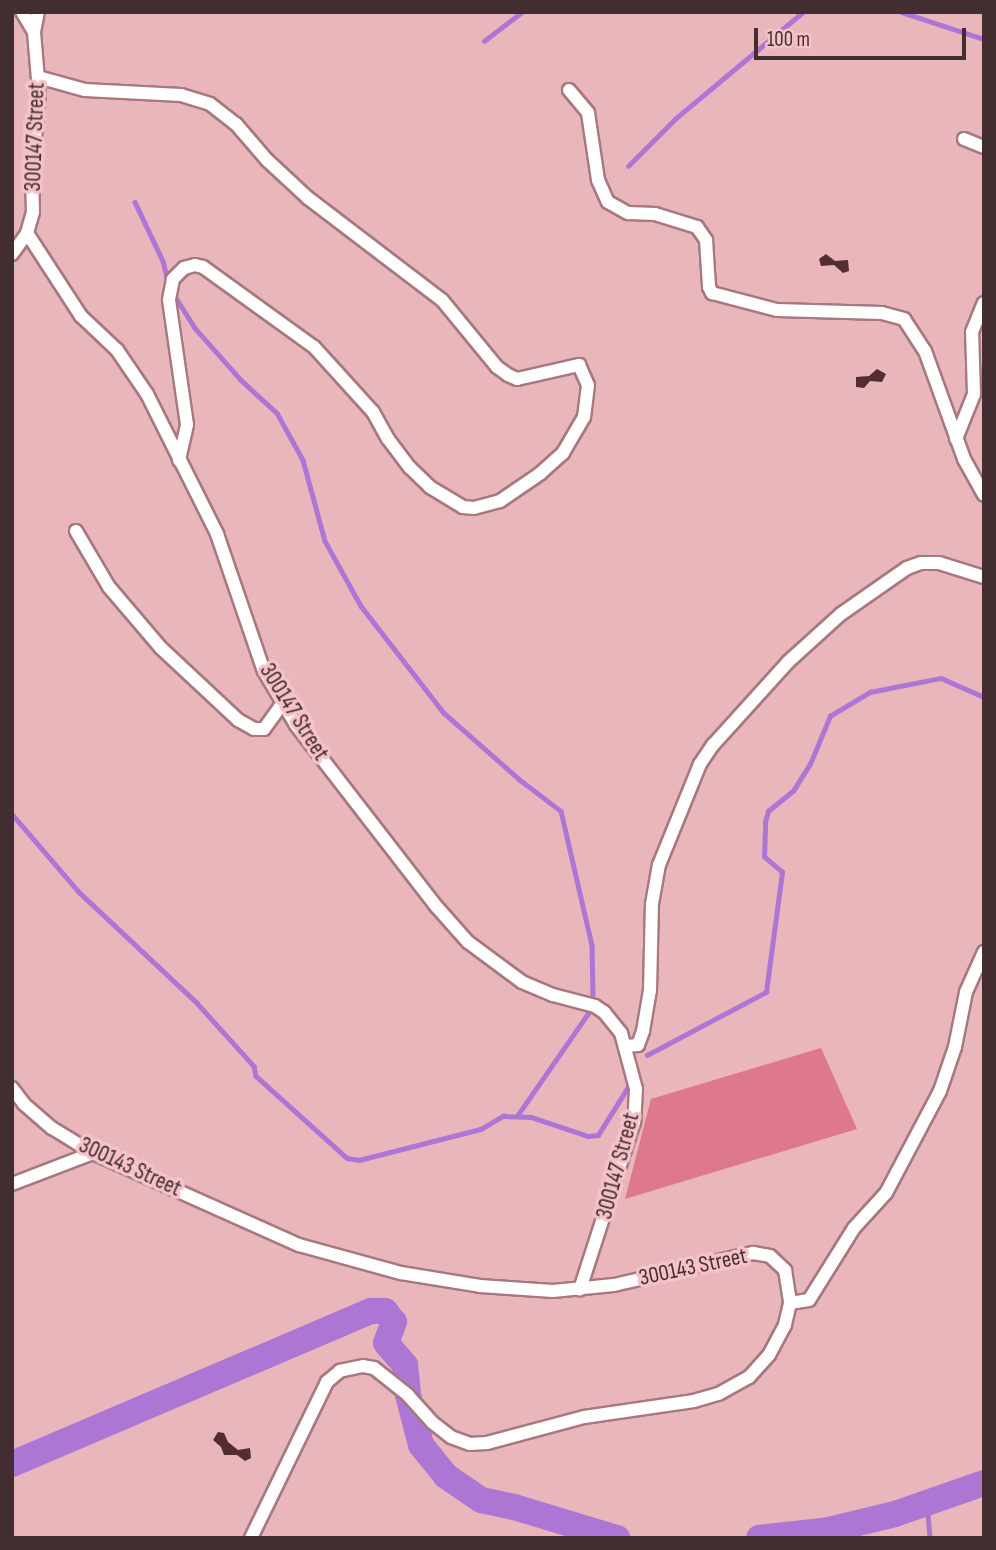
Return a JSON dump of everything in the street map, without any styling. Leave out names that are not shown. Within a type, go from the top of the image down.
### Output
[{"type":"street","name":"300147 Street","points":[[22,12],[34,32],[38,77],[33,212],[27,233],[81,316],[117,350],[147,394],[217,534],[264,671],[283,703],[347,792],[436,906],[468,942],[522,982],[604,1012],[621,1033],[636,1089],[634,1122],[580,1289]]},
{"type":"street","points":[[34,32],[38,12]]},
{"type":"street","points":[[38,77],[85,90],[181,95],[210,104],[236,124],[267,160],[308,198],[442,300],[497,367],[517,379],[579,365],[588,385],[584,416],[563,453],[541,473],[500,501],[474,508],[464,507],[430,487],[410,468],[388,439],[373,412],[314,347],[215,275],[194,265],[184,268],[173,279],[169,300],[187,425],[179,460]]},
{"type":"street","points":[[569,90],[588,113],[598,180],[608,202],[628,213],[655,214],[697,227],[706,240],[709,287],[715,295],[776,310],[882,313],[904,319],[925,351],[956,439],[984,495]]},
{"type":"street","points":[[964,139],[984,147]]},
{"type":"street","points":[[12,254],[27,233]]},
{"type":"street","points":[[956,439],[974,394],[972,332],[984,303]]},
{"type":"street","points":[[76,531],[109,587],[161,649],[238,720],[248,727],[264,729],[283,703]]},
{"type":"street","points":[[625,1046],[638,1045],[643,1031],[650,990],[652,904],[659,865],[700,764],[713,745],[788,662],[841,614],[906,568],[921,563],[939,563],[984,577]]},
{"type":"street","points":[[790,1303],[809,1300],[854,1228],[886,1193],[940,1091],[955,1047],[966,992],[984,952]]},
{"type":"street","name":"300143 Street","points":[[12,1088],[24,1104],[52,1128],[93,1153],[299,1245],[401,1273],[480,1286],[553,1291],[614,1285],[753,1253],[770,1256],[785,1270],[790,1303],[785,1325],[769,1355],[749,1377],[718,1394],[669,1405],[584,1417],[487,1443],[470,1444],[451,1437],[374,1368],[363,1366],[340,1371],[327,1382],[251,1538]]},
{"type":"street","points":[[12,1185],[93,1153]]},
{"type":"shaded area","points":[[821,1048],[857,1129],[625,1199],[651,1099]]},
{"type":"building","points":[[826,254],[835,261],[848,260],[849,271],[843,273],[834,265],[821,266],[819,259]]},
{"type":"building","points":[[877,369],[886,374],[882,382],[870,381],[864,388],[856,387],[856,377],[869,376]]},
{"type":"building","points":[[218,1432],[224,1433],[228,1442],[238,1450],[250,1448],[251,1458],[245,1461],[237,1455],[224,1455],[221,1447],[213,1440]]},
{"type":"waterway","points":[[484,41],[522,12]]},
{"type":"waterway","points":[[628,166],[675,119],[803,12]]},
{"type":"waterway","points":[[901,12],[984,39]]},
{"type":"waterway","points":[[135,202],[163,261],[168,281]]},
{"type":"waterway","points":[[173,293],[195,328],[241,380],[277,413],[303,460],[325,541],[361,606],[444,713],[519,779],[561,811],[592,945],[593,995]]},
{"type":"waterway","points":[[647,1055],[766,992],[782,872],[764,857],[765,822],[768,811],[793,791],[810,764],[830,716],[870,692],[941,678],[984,697]]},
{"type":"waterway","points":[[12,814],[79,892],[197,1003],[254,1066],[256,1076],[347,1158],[359,1160],[481,1129],[503,1116],[531,1117],[588,1136],[598,1135],[628,1087]]},
{"type":"waterway","points":[[517,1116],[589,1012]]},
{"type":"waterway","points":[[12,1464],[371,1311],[385,1311],[394,1322],[386,1343],[405,1365],[408,1395],[421,1445],[446,1476],[481,1500],[514,1507],[617,1538]]},
{"type":"waterway","points":[[759,1538],[829,1530],[895,1514],[984,1483]]},
{"type":"waterway","points":[[927,1503],[930,1538]]}]
